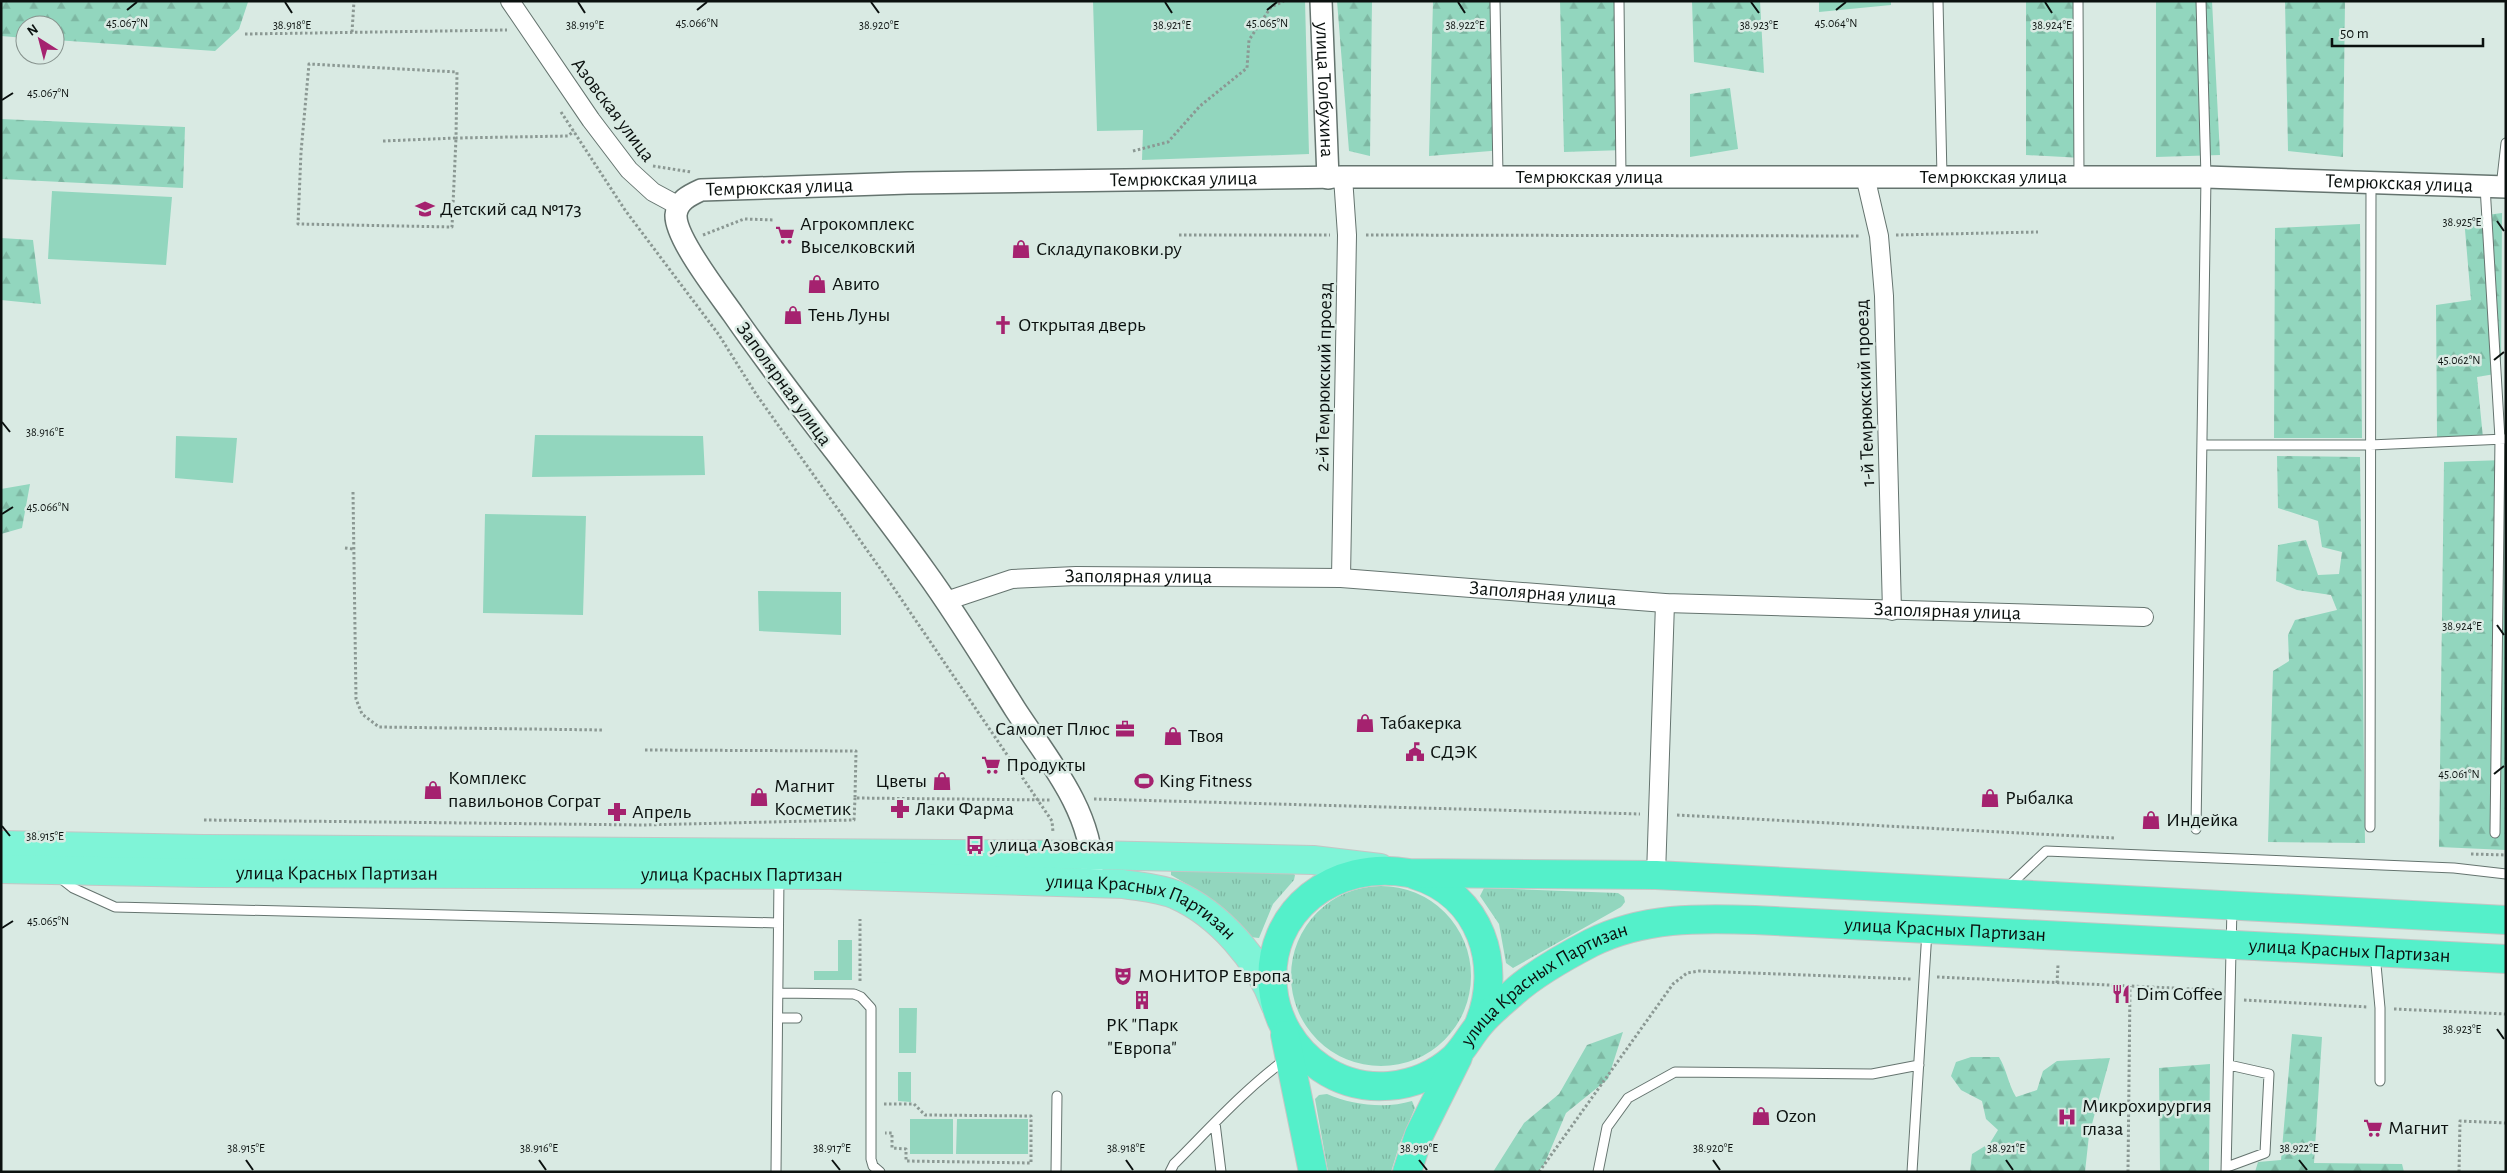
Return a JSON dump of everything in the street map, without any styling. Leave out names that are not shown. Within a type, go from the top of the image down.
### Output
[{"type":"highway","points":[[1313,1172],[1291,1056],[1279,1015],[1272,978],[1274,958],[1284,929],[1298,908],[1317,890],[1339,878],[1364,871],[1401,872],[1429,880],[1451,895],[1469,914],[1480,932],[1487,952],[1490,984],[1479,1024]]},
{"type":"highway","name":"улица Красных Партизан","points":[[1401,872],[1656,875],[2000,895],[2506,920]]},
{"type":"highway","name":"улица Красных Партизан","points":[[1279,1015],[1292,1040],[1313,1063],[1339,1078],[1364,1085],[1390,1086],[1420,1079],[1448,1064],[1463,1049],[1479,1024],[1515,991],[1567,956],[1608,936],[1663,921],[1692,918],[1927,928],[2506,959]]},
{"type":"highway","points":[[1407,1172],[1419,1135],[1463,1049]]},
{"type":"main road","name":"улица Красных Партизан","points":[[203,861],[1088,842],[1313,860],[1401,872]]},
{"type":"main road","name":"улица Красных Партизан","points":[[1,845],[51,859]]},
{"type":"main road","name":"улица Красных Партизан","points":[[1,869],[51,859],[203,861],[1123,884],[1158,890],[1176,896],[1198,908],[1236,942],[1254,962],[1266,982],[1279,1015]]},
{"type":"street","name":"Азовская улица","points":[[510,1],[591,120],[629,170],[653,192],[679,206]]},
{"type":"street","name":"улица Толбухина","points":[[1321,1],[1336,177]]},
{"type":"street","name":"1-й Темрюкский проезд","points":[[1865,176],[1879,236],[1884,296],[1892,611]]},
{"type":"street","name":"Темрюкская улица","points":[[679,206],[688,196],[700,190],[908,183],[1336,177],[2206,177],[2497,187]]},
{"type":"street","name":"2-й Темрюкский проезд","points":[[1336,177],[1347,235],[1341,578]]},
{"type":"street","name":"Заполярная улица","points":[[679,206],[676,215],[681,234],[687,244],[777,378],[946,601],[1074,799],[1088,842]]},
{"type":"street","name":"Заполярная улица","points":[[946,601],[1012,579],[1076,576],[1341,578],[1665,603],[2144,617]]},
{"type":"street","points":[[1656,875],[1665,603]]},
{"type":"street","points":[[1088,842],[1092,883]]},
{"type":"lane","points":[[1495,1],[1498,177]]},
{"type":"lane","points":[[1619,1],[1621,177]]},
{"type":"lane","points":[[1938,1],[1942,176]]},
{"type":"lane","points":[[2078,1],[2079,177]]},
{"type":"lane","points":[[2196,828],[2206,177],[2201,1]]},
{"type":"lane","points":[[2495,833],[2503,438],[2497,187],[2506,143]]},
{"type":"lane","points":[[2370,183],[2370,828]]},
{"type":"lane","points":[[2203,445],[2370,445],[2503,438]]},
{"type":"lane","points":[[2000,895],[2046,851],[2454,868],[2506,874]]},
{"type":"lane","points":[[51,859],[73,888],[115,907],[778,922]]},
{"type":"lane","points":[[776,1172],[779,875]]},
{"type":"lane","points":[[2229,1065],[2269,1074],[2265,1152],[2227,1169],[2232,905]]},
{"type":"lane","points":[[1912,1172],[1927,928]]},
{"type":"lane","points":[[2376,952],[2380,1008],[2380,1081]]},
{"type":"lane","points":[[778,993],[858,994],[869,1005],[872,1012],[871,1159],[873,1166],[880,1172]]},
{"type":"lane","points":[[778,1018],[797,1018]]},
{"type":"lane","points":[[1170,1172],[1174,1164],[1215,1123],[1267,1074],[1291,1056]]},
{"type":"lane","points":[[1598,1172],[1607,1127],[1628,1098],[1676,1072],[1872,1074],[1919,1065]]},
{"type":"lane","points":[[1056,1172],[1057,1096]]},
{"type":"lane","points":[[1215,1123],[1221,1172]]},
{"type":"path","points":[[352,32],[354,1]]},
{"type":"path","points":[[1133,152],[1168,142],[1200,106],[1246,68],[1248,40],[1271,7],[1284,1]]},
{"type":"path","points":[[245,34],[510,30],[506,24]]},
{"type":"path","points":[[309,64],[457,72],[456,138],[452,227],[298,224],[301,152],[309,64]]},
{"type":"path","points":[[557,106],[662,262],[719,335],[756,394],[872,558],[1039,801],[1052,821],[1053,834],[1088,842]]},
{"type":"path","points":[[383,140],[568,136],[591,120]]},
{"type":"path","points":[[648,165],[699,173]]},
{"type":"path","points":[[662,262],[697,238],[744,219],[774,220]]},
{"type":"path","points":[[1179,234],[1879,236],[2038,232]]},
{"type":"path","points":[[353,492],[356,699],[362,714],[379,727],[603,730]]},
{"type":"path","points":[[345,548],[353,549]]},
{"type":"path","points":[[204,820],[244,818],[643,825],[854,820],[856,751],[645,750]]},
{"type":"path","points":[[855,798],[1039,801],[1119,799],[1657,814],[2116,838]]},
{"type":"path","points":[[2467,854],[2506,855]]},
{"type":"path","points":[[858,994],[860,920]]},
{"type":"path","points":[[2057,983],[2058,964]]},
{"type":"path","points":[[1539,1172],[1673,984],[1686,973],[1698,971],[1923,979],[1936,977],[2215,990],[2229,999]]},
{"type":"path","points":[[2128,1172],[2130,986]]},
{"type":"path","points":[[871,1132],[892,1133],[892,1148],[906,1149],[906,1161],[1031,1163],[1031,1116],[925,1115],[914,1104],[872,1104]]},
{"type":"path","points":[[2459,1172],[2460,1121],[2506,1123]]},
{"type":"green space","points":[[1,1],[248,2],[239,29],[215,51],[65,41],[65,15],[15,15],[15,37],[1,36]]},
{"type":"green space","points":[[1093,1],[1305,1],[1309,154],[1142,160],[1143,130],[1097,131]]},
{"type":"green space","points":[[1337,1],[1372,1],[1370,156],[1349,151]]},
{"type":"green space","points":[[1433,1],[1497,1],[1503,150],[1429,156]]},
{"type":"green space","points":[[1560,1],[1623,1],[1624,150],[1564,152]]},
{"type":"green space","points":[[1692,1],[1760,1],[1764,73],[1694,62]]},
{"type":"green space","points":[[1819,1],[1891,1],[1891,5],[1819,12]]},
{"type":"green space","points":[[2026,1],[2082,1],[2083,158],[2026,155]]},
{"type":"green space","points":[[2156,1],[2212,1],[2220,155],[2156,157]]},
{"type":"green space","points":[[2285,1],[2345,1],[2343,157],[2288,151]]},
{"type":"green space","points":[[1730,88],[1738,149],[1690,157],[1690,94]]},
{"type":"green space","points":[[1,119],[185,127],[183,188],[1,179]]},
{"type":"green space","points":[[52,191],[172,197],[166,265],[48,259]]},
{"type":"green space","points":[[2502,213],[2501,373],[2477,377],[2483,438],[2437,437],[2436,305],[2471,300],[2464,218]]},
{"type":"green space","points":[[2360,224],[2362,438],[2274,438],[2275,228]]},
{"type":"green space","points":[[1,238],[33,240],[41,304],[1,300]]},
{"type":"green space","points":[[535,435],[703,436],[705,475],[532,477]]},
{"type":"green space","points":[[176,436],[237,438],[233,483],[175,478]]},
{"type":"green space","points":[[2277,456],[2360,457],[2365,843],[2268,842],[2273,671],[2289,661],[2288,635],[2295,620],[2337,610],[2331,595],[2297,590],[2276,581],[2278,545],[2306,540],[2318,575],[2339,574],[2342,552],[2322,547],[2318,521],[2278,508]]},
{"type":"green space","points":[[2504,460],[2506,850],[2439,847],[2444,462]]},
{"type":"green space","points":[[30,484],[22,528],[1,534],[1,489]]},
{"type":"green space","points":[[485,514],[586,516],[583,615],[483,613]]},
{"type":"green space","points":[[758,591],[841,592],[841,635],[759,631]]},
{"type":"green space","points":[[1171,867],[1290,870],[1295,875],[1294,880],[1273,904],[1259,938],[1250,937],[1226,913],[1199,891],[1171,875]]},
{"type":"green space","points":[[1390,886],[1399,887],[1424,896],[1445,912],[1461,933],[1470,958],[1470,994],[1461,1019],[1445,1040],[1424,1056],[1416,1059],[1399,1065],[1372,1066],[1363,1065],[1338,1056],[1311,1033],[1301,1019],[1292,994],[1291,967],[1292,958],[1301,933],[1324,906],[1338,896],[1363,887]]},
{"type":"green space","points":[[1484,888],[1618,893],[1624,897],[1625,902],[1621,907],[1513,968],[1506,963],[1499,924],[1480,896]]},
{"type":"green space","points":[[838,940],[852,940],[852,980],[814,980],[814,971],[838,971]]},
{"type":"green space","points":[[899,1008],[917,1008],[916,1053],[899,1053]]},
{"type":"green space","points":[[1623,1032],[1608,1079],[1566,1113],[1544,1165],[1537,1172],[1493,1172],[1524,1123],[1559,1094],[1587,1045]]},
{"type":"green space","points":[[2292,1034],[2322,1037],[2314,1163],[2402,1164],[2404,1172],[2255,1172],[2258,1162],[2281,1160]]},
{"type":"green space","points":[[1971,1057],[1999,1057],[2016,1097],[2037,1090],[2043,1071],[2057,1061],[2110,1058],[2089,1135],[2085,1172],[1970,1172],[1972,1154],[1990,1143],[1998,1130],[1986,1119],[1982,1101],[1961,1090],[1951,1076],[1956,1062]]},
{"type":"green space","points":[[2210,1064],[2209,1172],[2160,1172],[2159,1068]]},
{"type":"green space","points":[[898,1072],[911,1072],[911,1102],[898,1101]]},
{"type":"green space","points":[[1327,1094],[1347,1101],[1369,1105],[1391,1105],[1412,1101],[1415,1108],[1400,1143],[1391,1172],[1328,1172],[1315,1099],[1319,1095]]},
{"type":"green space","points":[[910,1119],[953,1119],[953,1154],[910,1154]]},
{"type":"green space","points":[[957,1119],[1028,1119],[1028,1154],[956,1154]]},
{"type":"place","name":"Детский cад №173","points":[[425,209]]},
{"type":"place","name":"Агрокомплекс Выселковский","points":[[785,235]]},
{"type":"place","name":"Складупаковки.ру","points":[[1021,249]]},
{"type":"place","name":"Авито","points":[[817,284]]},
{"type":"place","name":"Тень Луны","points":[[793,315]]},
{"type":"place","name":"Открытая дверь","points":[[1003,325]]},
{"type":"place","name":"Табакерка","points":[[1365,723]]},
{"type":"place","name":"Самолет Плюс","points":[[1125,729]]},
{"type":"place","name":"Твоя","points":[[1173,736]]},
{"type":"place","name":"СДЭК","points":[[1415,752]]},
{"type":"place","name":"Продукты","points":[[991,765]]},
{"type":"place","name":"Цветы","points":[[942,781]]},
{"type":"place","name":"King Fitness","points":[[1144,781]]},
{"type":"place","name":"Комплекс павильонов Сограт","points":[[433,790]]},
{"type":"place","name":"Магнит Косметик","points":[[759,797]]},
{"type":"place","name":"Рыбалка","points":[[1990,798]]},
{"type":"place","name":"Лаки Фарма","points":[[900,809]]},
{"type":"place","name":"Апрель","points":[[617,812]]},
{"type":"place","name":"Индейка","points":[[2151,820]]},
{"type":"place","name":"улица Азовская","points":[[975,845]]},
{"type":"place","name":"МОНИТОР Европа","points":[[1123,976]]},
{"type":"place","name":"Dim Coffee","points":[[2121,994]]},
{"type":"place","name":"РК \"Парк \"Европа\"","points":[[1142,1000]]},
{"type":"place","name":"Ozon","points":[[1761,1116]]},
{"type":"place","name":"Микрохирургия глаза","points":[[2067,1117]]},
{"type":"place","name":"Магнит","points":[[2373,1128]]}]
